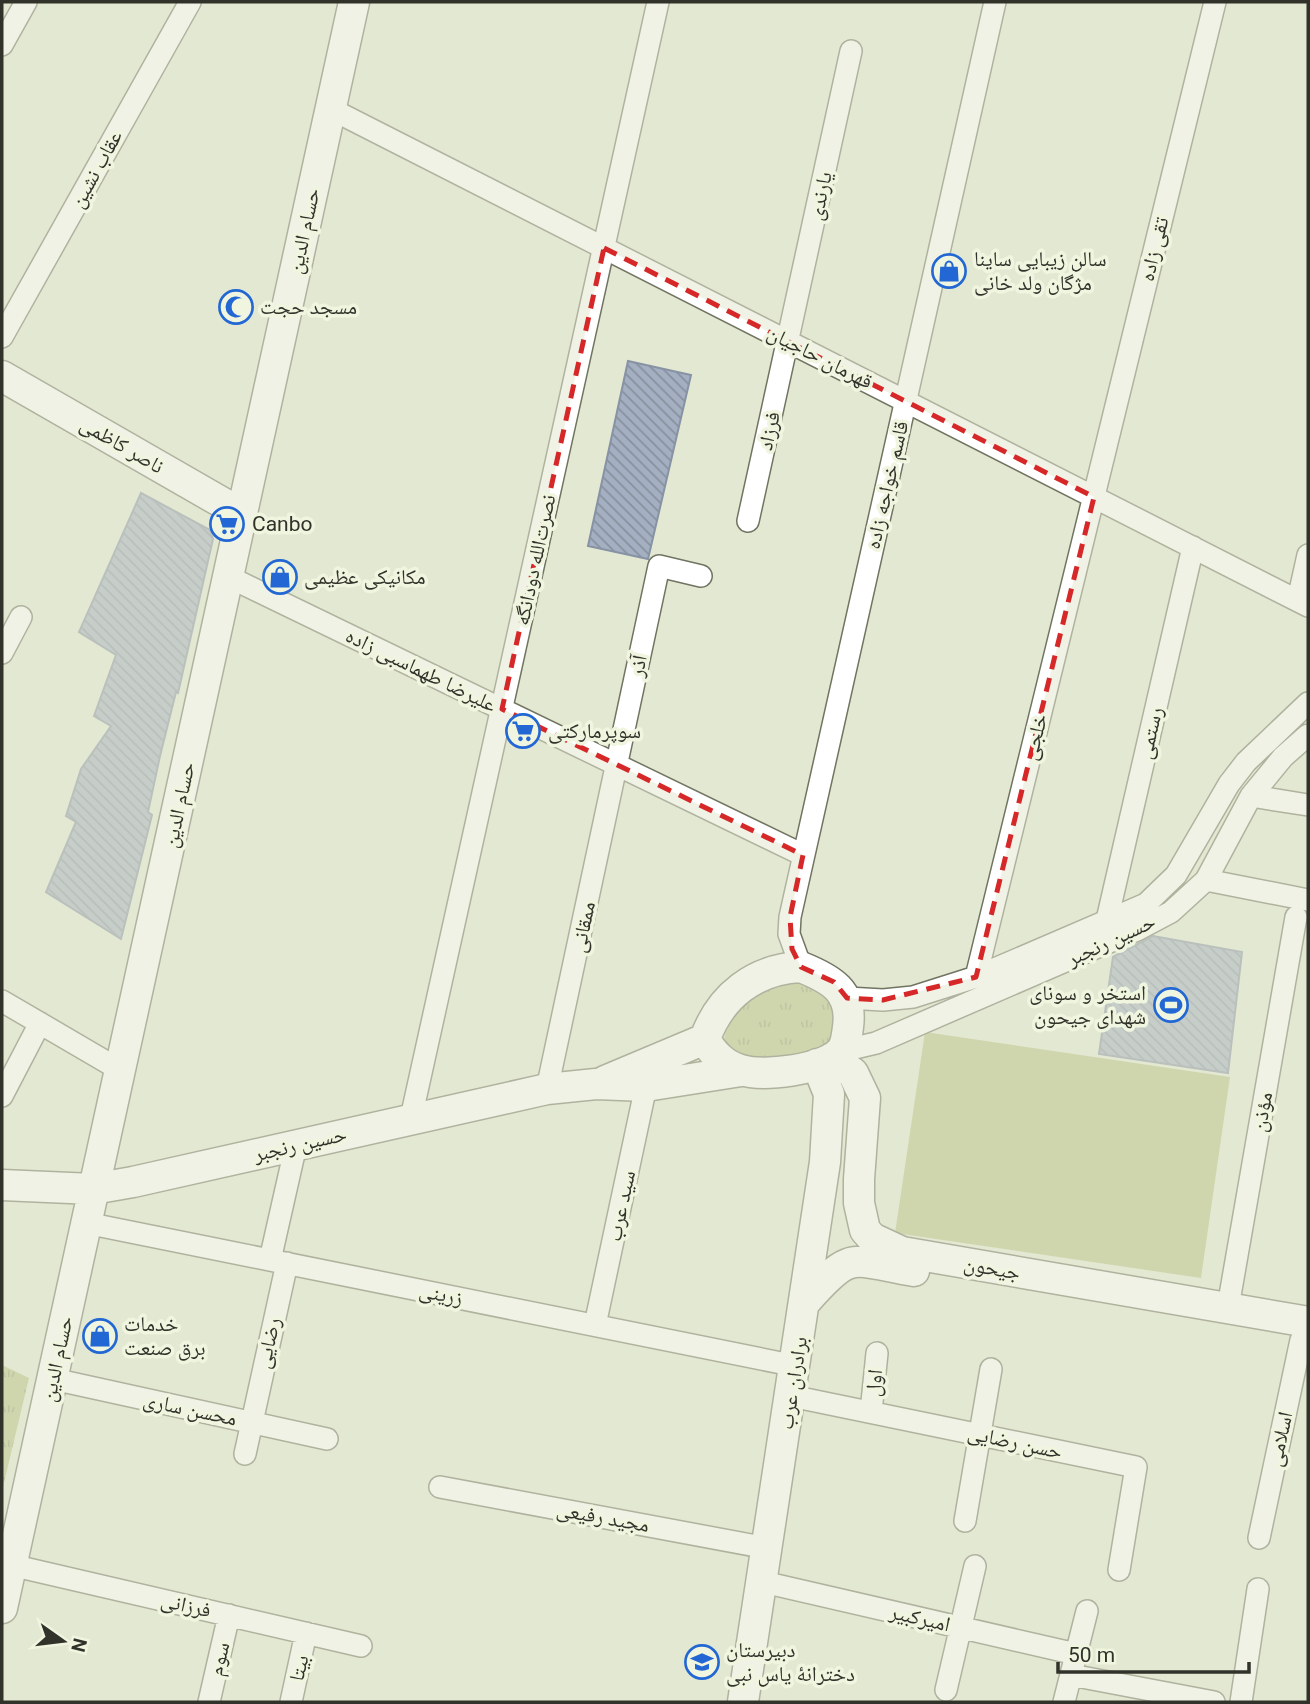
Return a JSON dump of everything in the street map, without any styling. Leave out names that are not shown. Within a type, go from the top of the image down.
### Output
[{"type":"main road","name":"حسام الدین","points":[[2,1608],[354,2]]},
{"type":"main road","name":"ناصر کاظمی","points":[[2,376],[242,514]]},
{"type":"main road","points":[[801,967],[834,982],[847,998],[849,1026],[830,1058],[771,1072],[741,1070],[715,1055],[705,1039],[720,1008],[738,990],[771,971],[801,967]]},
{"type":"main road","name":"حسین رنجبر","points":[[596,1084],[705,1039]]},
{"type":"main road","name":"برادران عرب","points":[[743,1702],[806,1301],[829,1124],[830,1058]]},
{"type":"main road","name":"جیحون","points":[[830,1058],[853,1073],[865,1098],[859,1203],[865,1230],[872,1238],[902,1252],[1228,1307],[1306,1334]]},
{"type":"main road","name":"حسین رنجبر","points":[[2,1185],[93,1189],[547,1089],[596,1084],[646,1086],[741,1070]]},
{"type":"main road","name":"جیحون","points":[[806,1301],[835,1269],[846,1263],[863,1261],[1306,1334]]},
{"type":"street","points":[[2,45],[26,2]]},
{"type":"street","name":"عقاب نشین","points":[[2,337],[190,2]]},
{"type":"street","name":"نصرت‌الله دودانگه","points":[[411,1118],[658,2]]},
{"type":"street","name":"قاسم خواجه زاده","points":[[801,967],[789,934],[803,855],[995,2]]},
{"type":"street","name":"تقی زاده","points":[[1094,497],[1215,2]]},
{"type":"street","name":"یارندی","points":[[789,342],[850,51]]},
{"type":"street","name":"قهرمان حاجیان","points":[[331,110],[1303,603]]},
{"type":"street","name":"فرزاد","points":[[748,521],[789,342]]},
{"type":"street","name":"خلجی","points":[[976,977],[1094,497]]},
{"type":"street","name":"رستمی","points":[[1107,920],[1193,547]]},
{"type":"street","points":[[1303,603],[1308,555]]},
{"type":"street","name":"آذر","points":[[618,766],[659,566],[701,576]]},
{"type":"street","name":"علیرضا طهماسبی زاده","points":[[229,577],[803,855]]},
{"type":"street","points":[[2,653],[21,617]]},
{"type":"street","name":"حسین رنجبر","points":[[847,998],[883,1000],[913,997],[976,977],[1146,904],[1176,875],[1229,784],[1246,762],[1308,704]]},
{"type":"street","name":"حسین رنجبر","points":[[830,1058],[876,1043],[1139,929],[1171,912],[1206,880],[1251,796],[1283,757],[1308,736]]},
{"type":"street","name":"ممقانی","points":[[547,1089],[618,766]]},
{"type":"street","points":[[1251,796],[1308,805]]},
{"type":"street","points":[[1206,880],[1302,908]]},
{"type":"street","name":"مؤذن","points":[[1228,1307],[1302,908]]},
{"type":"street","points":[[2,1001],[120,1070]]},
{"type":"street","points":[[2,1096],[40,1024]]},
{"type":"street","name":"سید عرب","points":[[596,1325],[646,1086]]},
{"type":"street","name":"رضایی","points":[[245,1454],[296,1145]]},
{"type":"street","name":"زرینی","points":[[86,1223],[796,1366]]},
{"type":"street","name":"اسلامی","points":[[1259,1538],[1306,1334]]},
{"type":"street","name":"اول","points":[[871,1412],[877,1353]]},
{"type":"street","points":[[965,1521],[991,1369]]},
{"type":"street","name":"محسن ساری","points":[[52,1379],[327,1439]]},
{"type":"street","name":"حسن رضایی","points":[[791,1396],[1136,1467],[1119,1570]]},
{"type":"street","name":"مجید رفیعی","points":[[440,1487],[767,1548]]},
{"type":"street","name":"فرزانی","points":[[11,1565],[361,1646]]},
{"type":"street","points":[[946,1690],[975,1566]]},
{"type":"street","name":"امیرکبیر","points":[[763,1582],[962,1628],[1168,1693],[1214,1702]]},
{"type":"street","points":[[1241,1702],[1258,1589]]},
{"type":"street","points":[[1063,1702],[1087,1611]]},
{"type":"street","name":"سوم","points":[[209,1702],[229,1615]]},
{"type":"street","name":"بیتا","points":[[291,1702],[306,1633]]},
{"type":"highlighted area","points":[[604,248],[1094,497],[976,977],[883,1000],[847,998],[834,982],[801,967],[792,949],[790,917],[803,855],[502,709]]},
{"type":"green space","points":[[791,974],[831,994],[837,1023],[833,1037],[814,1051],[751,1064],[723,1043],[732,1019],[758,993]]},
{"type":"green space","points":[[925,1032],[1230,1077],[1201,1278],[895,1233]]},
{"type":"green space","points":[[2,1365],[29,1378],[2,1491]]},
{"type":"building","points":[[628,361],[691,375],[648,559],[588,546]]},
{"type":"building","points":[[141,493],[210,530],[213,539],[178,693],[176,692],[160,756],[148,812],[152,815],[121,939],[46,892],[76,822],[66,816],[81,769],[111,726],[94,716],[116,655],[79,632]]},
{"type":"building","name":"استخر و سونای شهدای جیحون","points":[[1153,936],[1242,952],[1228,1073],[1099,1054],[1113,957]]},
{"type":"place","name":"سالن زیبایی ساینا مژگان ولد خانی","points":[[949,271]]},
{"type":"place","name":"مسجد حجت","points":[[236,307]]},
{"type":"place","name":"Canbo","points":[[227,524]]},
{"type":"place","name":"مکانیکی عظیمی","points":[[280,577]]},
{"type":"place","name":"سوپرمارکتی","points":[[523,731]]},
{"type":"place","name":"استخر و سونای شهدای جیحون","points":[[1171,1005]]},
{"type":"place","name":"خدمات برق صنعت","points":[[100,1336]]},
{"type":"place","name":"دبیرستان دخترانهٔ یاس نبی","points":[[702,1662]]}]
